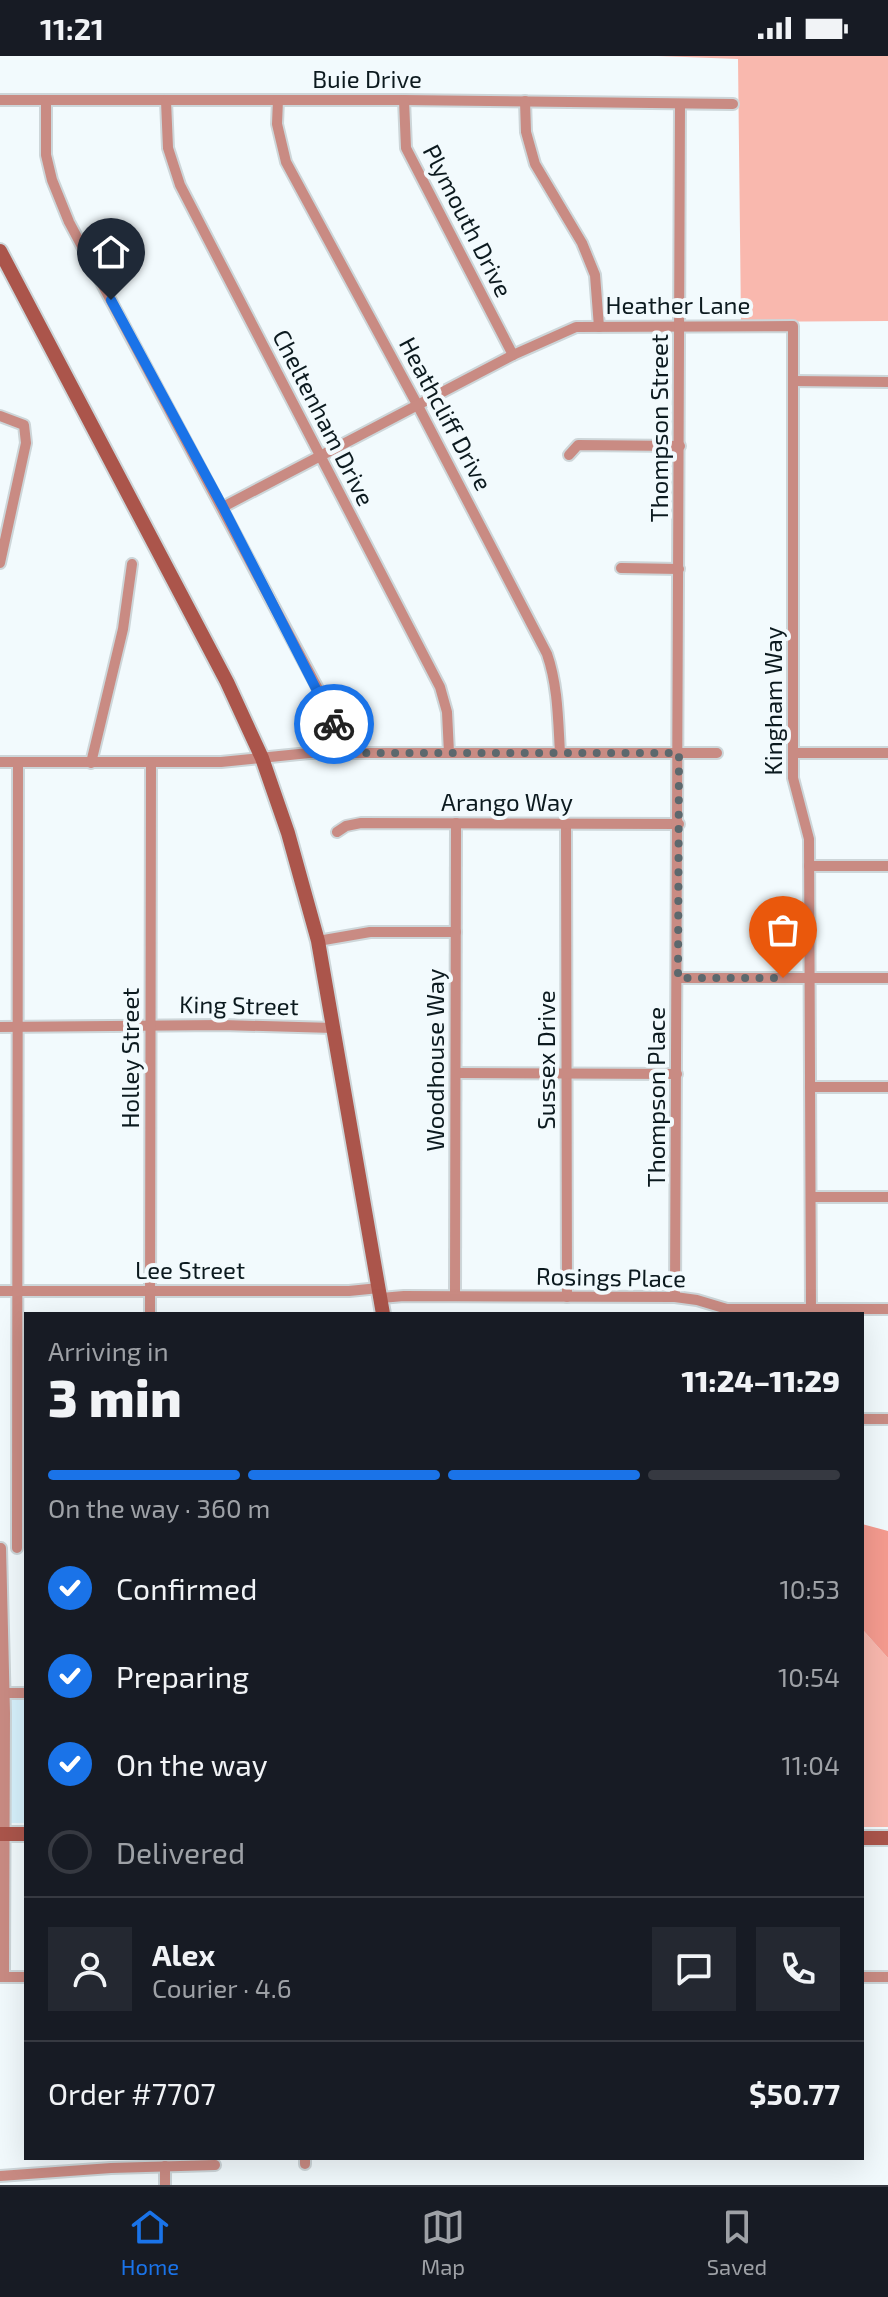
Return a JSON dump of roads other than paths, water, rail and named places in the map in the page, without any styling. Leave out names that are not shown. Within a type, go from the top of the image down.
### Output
[{"type":"street","name":"Buie Drive","points":[[0,100],[733,104]]},
{"type":"street","points":[[46,100],[46,155],[52,180],[69,222],[332,715],[338,753]]},
{"type":"street","name":"Heathcliff Drive","points":[[278,100],[279,137],[286,162],[547,654],[558,706],[560,753]]},
{"type":"street","name":"Plymouth Drive","points":[[404,100],[404,131],[410,158],[513,355]]},
{"type":"street","name":"Cheltenham Drive","points":[[166,101],[168,148],[180,185],[440,687],[447,712],[449,753]]},
{"type":"street","points":[[525,101],[526,132],[535,164],[582,243],[595,275],[599,327]]},
{"type":"street","name":"Thompson Street","points":[[679,753],[680,104]]},
{"type":"street","points":[[0,251],[227,682],[262,758],[288,833],[318,941],[383,1312]]},
{"type":"street","name":"Heather Lane","points":[[223,507],[513,355],[576,327],[793,326]]},
{"type":"street","name":"Kingham Way","points":[[793,326],[793,753],[794,789],[807,827],[809,866],[811,1311]]},
{"type":"street","points":[[793,381],[888,382]]},
{"type":"street","points":[[0,416],[18,421],[26,431],[0,563]]},
{"type":"street","points":[[569,455],[578,445],[680,446]]},
{"type":"street","points":[[91,763],[123,629],[132,564]]},
{"type":"street","points":[[621,568],[679,569]]},
{"type":"street","points":[[0,762],[221,762],[309,753],[717,753]]},
{"type":"street","name":"Thompson Place","points":[[675,1297],[679,753]]},
{"type":"street","points":[[793,753],[888,753]]},
{"type":"street","points":[[18,762],[17,1291],[22,1548],[0,1548],[1,1834],[2,1977],[24,1977]]},
{"type":"street","name":"Holley Street","points":[[150,1312],[151,763]]},
{"type":"street","name":"Arango Way","points":[[337,832],[346,826],[361,823],[679,824]]},
{"type":"street","name":"Woodhouse Way","points":[[455,1296],[456,823]]},
{"type":"street","name":"Sussex Drive","points":[[566,824],[567,1297]]},
{"type":"street","points":[[809,866],[888,866]]},
{"type":"street","points":[[318,941],[384,931],[456,932]]},
{"type":"street","points":[[678,978],[888,978]]},
{"type":"street","name":"King Street","points":[[0,1027],[334,1028]]},
{"type":"street","points":[[456,1073],[677,1074]]},
{"type":"street","points":[[810,1087],[888,1087]]},
{"type":"street","points":[[811,1197],[888,1197]]},
{"type":"street","name":"Lee Street","points":[[0,1291],[380,1293]]},
{"type":"street","name":"Rosings Place","points":[[380,1293],[404,1296],[675,1297],[727,1309],[888,1309]]},
{"type":"street","points":[[864,1419],[888,1419]]},
{"type":"street","points":[[2,1693],[24,1693]]},
{"type":"street","points":[[1,1834],[24,1834]]},
{"type":"street","points":[[864,1838],[888,1838]]},
{"type":"street","points":[[864,1977],[888,1977]]},
{"type":"street","points":[[0,2176],[215,2165]]},
{"type":"street","points":[[165,2166],[165,2185]]}]
